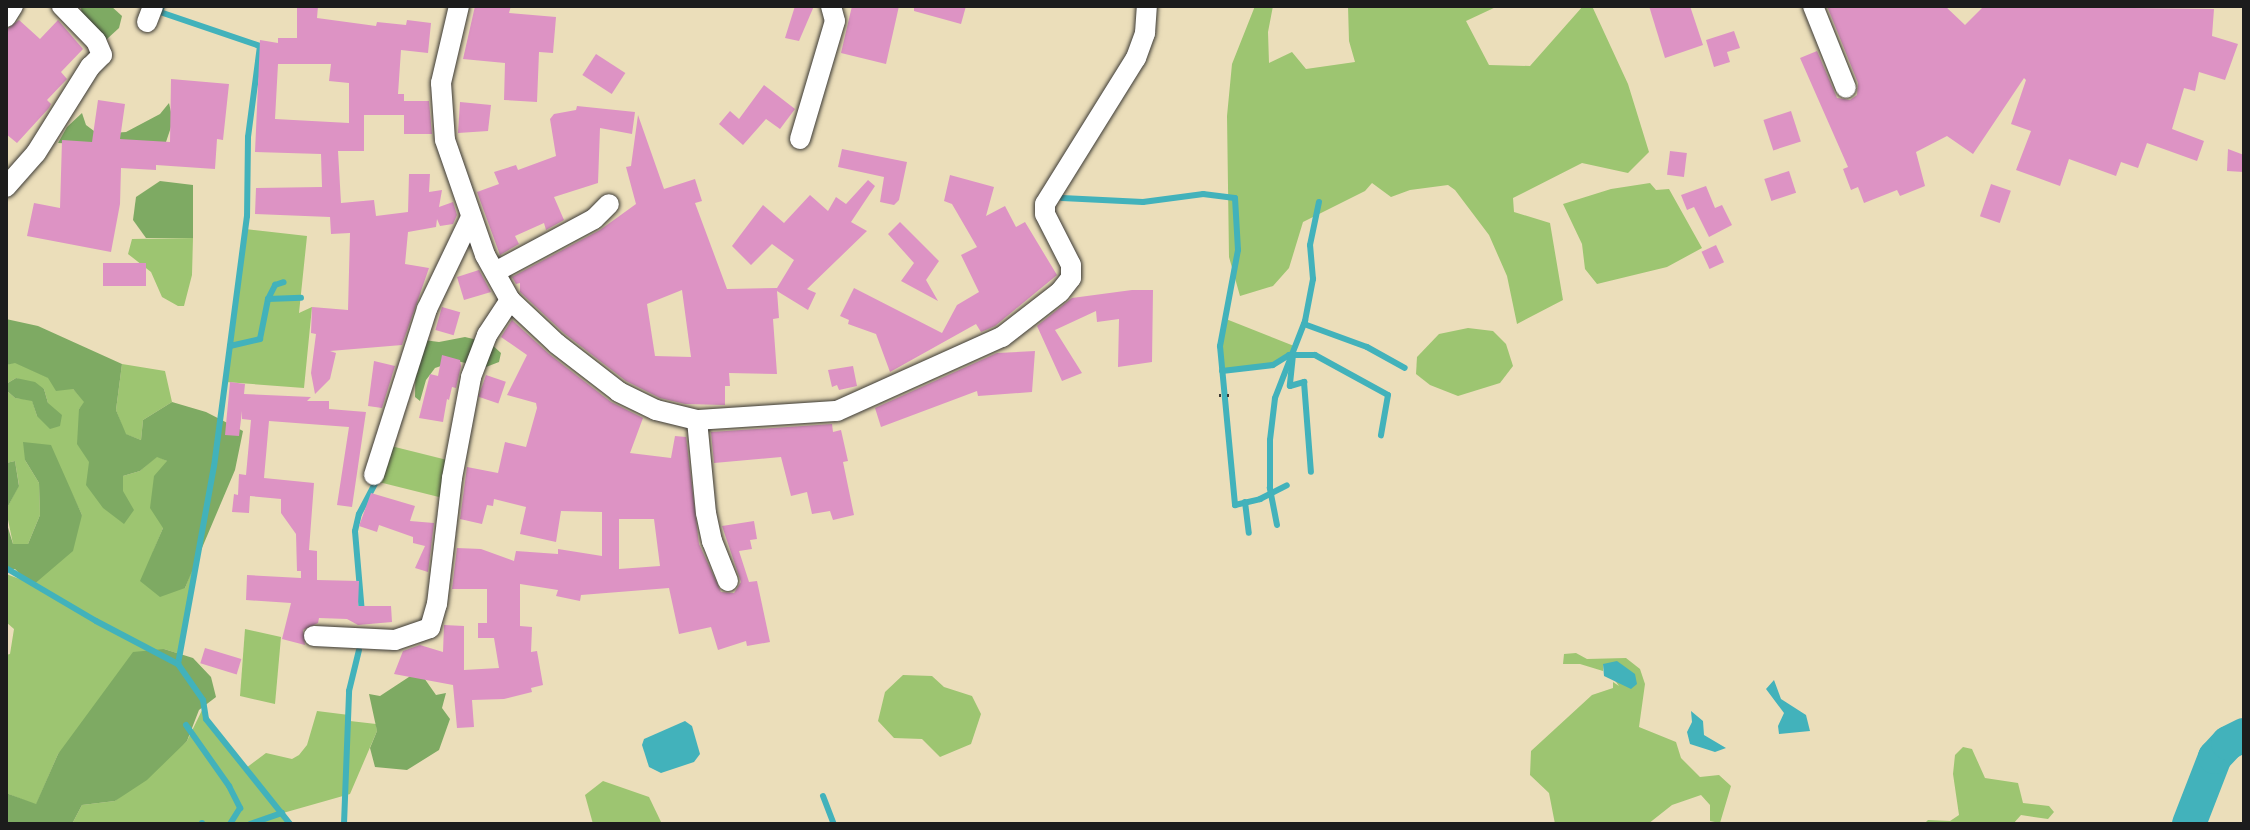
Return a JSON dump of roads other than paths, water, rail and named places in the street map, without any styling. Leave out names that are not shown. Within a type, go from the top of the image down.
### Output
[{"type":"street","points":[[6,17],[13,6]]},
{"type":"street","points":[[6,187],[36,153],[90,67],[102,55],[96,41],[62,6]]},
{"type":"street","points":[[459,6],[457,26],[443,68],[440,98],[445,140],[471,217],[510,300],[557,344],[619,392],[656,410],[697,420],[837,411],[1002,337],[1060,292],[1071,278],[1071,265],[1045,214],[1045,204],[1136,58],[1145,33],[1147,6]]},
{"type":"street","points":[[800,139],[835,21],[831,6]]},
{"type":"street","points":[[1813,6],[1846,88]]},
{"type":"street","points":[[495,272],[594,219],[609,204]]},
{"type":"street","points":[[374,475],[427,309],[471,217]]},
{"type":"street","points":[[314,636],[395,640],[430,628],[437,604],[452,478],[471,377],[487,335],[510,300]]},
{"type":"street","points":[[697,420],[706,513],[712,541],[728,581]]},
{"type":"water","points":[[1617,661],[1635,674],[1637,684],[1631,689],[1604,676],[1603,664]]},
{"type":"water","points":[[1774,680],[1781,699],[1806,715],[1810,731],[1779,734],[1778,726],[1784,713],[1766,689]]},
{"type":"water","points":[[1691,711],[1703,721],[1704,735],[1726,748],[1715,752],[1690,744],[1687,732],[1692,722]]},
{"type":"water","points":[[685,721],[692,726],[700,754],[694,762],[661,773],[649,767],[642,745],[644,739]]},
{"type":"waterway","points":[[162,6],[160,12],[260,46],[248,137],[247,216],[214,466],[178,664]]},
{"type":"waterway","points":[[1062,198],[1143,202],[1203,194],[1235,198],[1238,250],[1220,346],[1235,505],[1260,499],[1287,485]]},
{"type":"waterway","points":[[1277,525],[1270,488],[1270,440],[1275,398],[1305,321],[1313,279],[1310,245],[1319,202]]},
{"type":"waterway","points":[[268,299],[275,285],[284,282]]},
{"type":"waterway","points":[[230,346],[260,339],[268,299],[301,298]]},
{"type":"waterway","points":[[1304,324],[1367,347],[1405,368]]},
{"type":"waterway","points":[[1222,371],[1273,365],[1289,355],[1315,355],[1388,395],[1381,435]]},
{"type":"waterway","points":[[1293,355],[1290,386],[1304,382],[1311,472]]},
{"type":"waterway","points":[[362,613],[355,531],[359,514],[378,478]]},
{"type":"waterway","points":[[1245,502],[1249,533]]},
{"type":"waterway","points":[[6,568],[96,621],[178,664],[203,700],[206,719],[290,824]]},
{"type":"waterway","points":[[344,824],[349,691],[359,650]]},
{"type":"waterway","points":[[186,725],[229,786],[240,808],[230,824]]},
{"type":"waterway","points":[[2189,824],[2215,757],[2228,743],[2244,735]]},
{"type":"waterway","points":[[823,796],[834,824]]},
{"type":"waterway","points":[[250,824],[282,813]]}]
